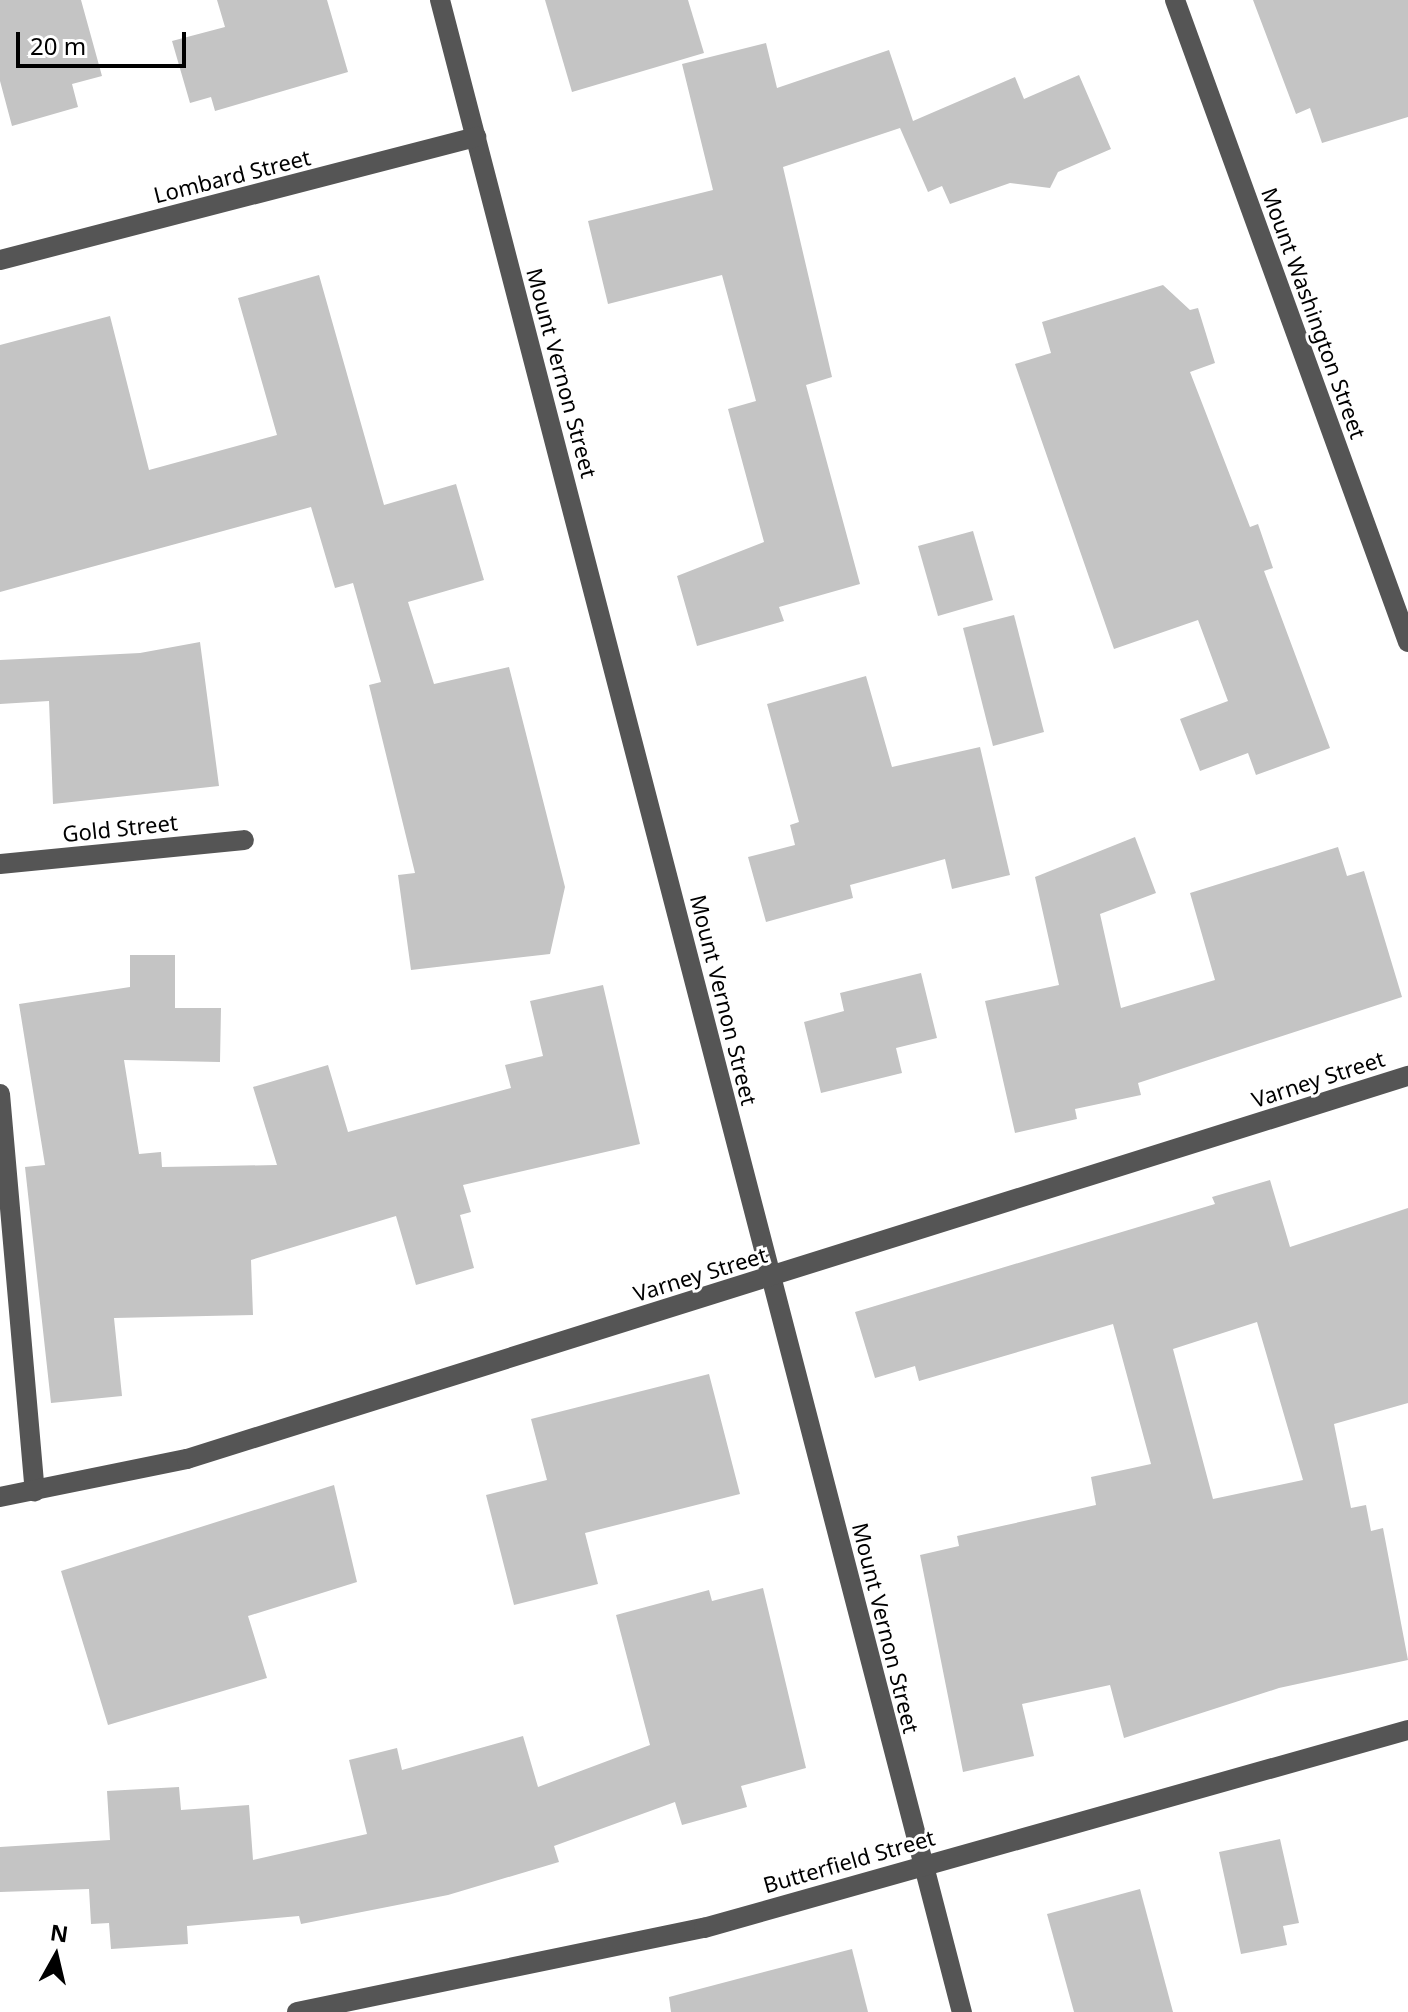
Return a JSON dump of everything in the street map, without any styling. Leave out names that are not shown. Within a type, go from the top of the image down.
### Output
[{"type":"street","name":"Mount Vernon Street","points":[[440,0],[962,2012]]},
{"type":"street","name":"Mount Washington Street","points":[[1175,0],[1408,642]]},
{"type":"street","name":"Lombard Street","points":[[0,260],[476,137]]},
{"type":"street","name":"Gold Street","points":[[0,864],[244,840]]},
{"type":"street","name":"Varney Street","points":[[0,1497],[187,1459],[1408,1076]]},
{"type":"street","points":[[0,1094],[35,1491]]},
{"type":"street","name":"Butterfield Street","points":[[297,2012],[704,1928],[922,1864],[1408,1730]]},
{"type":"building","points":[[0,0],[81,0],[102,76],[72,84],[78,107],[12,126],[0,81]]},
{"type":"building","points":[[217,0],[327,0],[348,72],[215,111],[211,97],[190,103],[172,41],[225,27]]},
{"type":"building","points":[[545,0],[688,0],[704,53],[572,92]]},
{"type":"building","points":[[1253,0],[1408,0],[1408,117],[1322,143],[1310,108],[1296,114]]},
{"type":"building","points":[[766,43],[777,88],[889,50],[913,121],[1015,77],[1024,99],[1079,75],[1111,149],[1058,172],[1050,188],[1010,183],[950,204],[942,186],[928,192],[900,128],[783,167],[832,377],[806,385],[860,584],[779,607],[784,621],[697,646],[677,576],[764,542],[728,409],[756,401],[722,275],[608,304],[588,221],[713,190],[682,64]]},
{"type":"building","points":[[319,275],[384,505],[456,484],[484,580],[408,602],[434,684],[509,667],[565,887],[550,954],[411,970],[398,875],[415,873],[369,685],[381,682],[353,583],[335,588],[311,507],[0,592],[0,345],[110,316],[149,470],[277,435],[238,298]]},
{"type":"building","points":[[1163,285],[1190,310],[1198,308],[1215,363],[1190,372],[1250,527],[1258,524],[1273,568],[1264,571],[1330,748],[1256,775],[1248,753],[1200,771],[1180,719],[1228,701],[1198,620],[1114,649],[1015,364],[1051,353],[1042,322]]},
{"type":"building","points":[[973,531],[993,600],[938,616],[918,546]]},
{"type":"building","points":[[1014,615],[1044,732],[993,746],[963,628]]},
{"type":"building","points":[[200,642],[219,786],[53,804],[49,701],[0,704],[0,660],[140,653]]},
{"type":"building","points":[[866,676],[892,767],[980,747],[1010,875],[952,889],[945,859],[850,885],[853,898],[766,922],[748,857],[795,845],[790,825],[799,822],[767,704]]},
{"type":"building","points":[[1135,837],[1156,893],[1100,914],[1121,1008],[1215,980],[1190,893],[1338,847],[1347,876],[1364,871],[1402,997],[1138,1083],[1141,1095],[1075,1109],[1077,1119],[1015,1133],[985,1001],[1059,985],[1035,877]]},
{"type":"building","points":[[130,955],[175,955],[175,1008],[221,1008],[220,1062],[124,1060],[139,1154],[161,1152],[162,1167],[277,1165],[253,1087],[328,1065],[348,1132],[511,1088],[505,1065],[543,1056],[530,1001],[603,985],[640,1144],[463,1185],[471,1212],[460,1215],[474,1268],[416,1285],[396,1216],[251,1260],[253,1315],[114,1318],[122,1396],[51,1403],[25,1167],[45,1165],[19,1004],[130,987]]},
{"type":"building","points":[[921,973],[937,1038],[896,1048],[902,1073],[821,1093],[804,1022],[844,1011],[840,993]]},
{"type":"building","points":[[1270,1180],[1290,1247],[1408,1208],[1408,1403],[1334,1424],[1351,1508],[1366,1505],[1371,1531],[1383,1528],[1408,1660],[1279,1688],[1124,1738],[1110,1685],[1022,1704],[1034,1756],[963,1772],[920,1555],[959,1546],[957,1536],[1096,1505],[1091,1477],[1151,1464],[1113,1324],[919,1381],[915,1366],[875,1378],[855,1312],[1215,1204],[1212,1197]],"holes":[[[1257,1322],[1303,1480],[1213,1499],[1173,1349]]]},
{"type":"building","points":[[709,1374],[740,1494],[585,1533],[598,1584],[514,1605],[486,1495],[547,1480],[531,1419]]},
{"type":"building","points":[[334,1485],[357,1582],[248,1616],[267,1678],[108,1725],[61,1571]]},
{"type":"building","points":[[763,1588],[806,1768],[741,1786],[747,1807],[682,1825],[675,1802],[554,1846],[559,1862],[448,1895],[301,1924],[299,1916],[187,1926],[188,1944],[111,1949],[109,1923],[91,1924],[89,1889],[0,1892],[0,1847],[110,1840],[107,1791],[179,1787],[181,1810],[249,1805],[253,1860],[367,1834],[349,1760],[397,1748],[402,1770],[523,1736],[538,1787],[650,1745],[616,1615],[709,1590],[712,1601]]},
{"type":"building","points":[[1280,1839],[1299,1923],[1283,1926],[1287,1945],[1241,1954],[1219,1852]]},
{"type":"building","points":[[1140,1889],[1173,2012],[1074,2012],[1047,1914]]},
{"type":"building","points":[[852,1949],[868,2012],[671,2012],[669,1997]]}]
